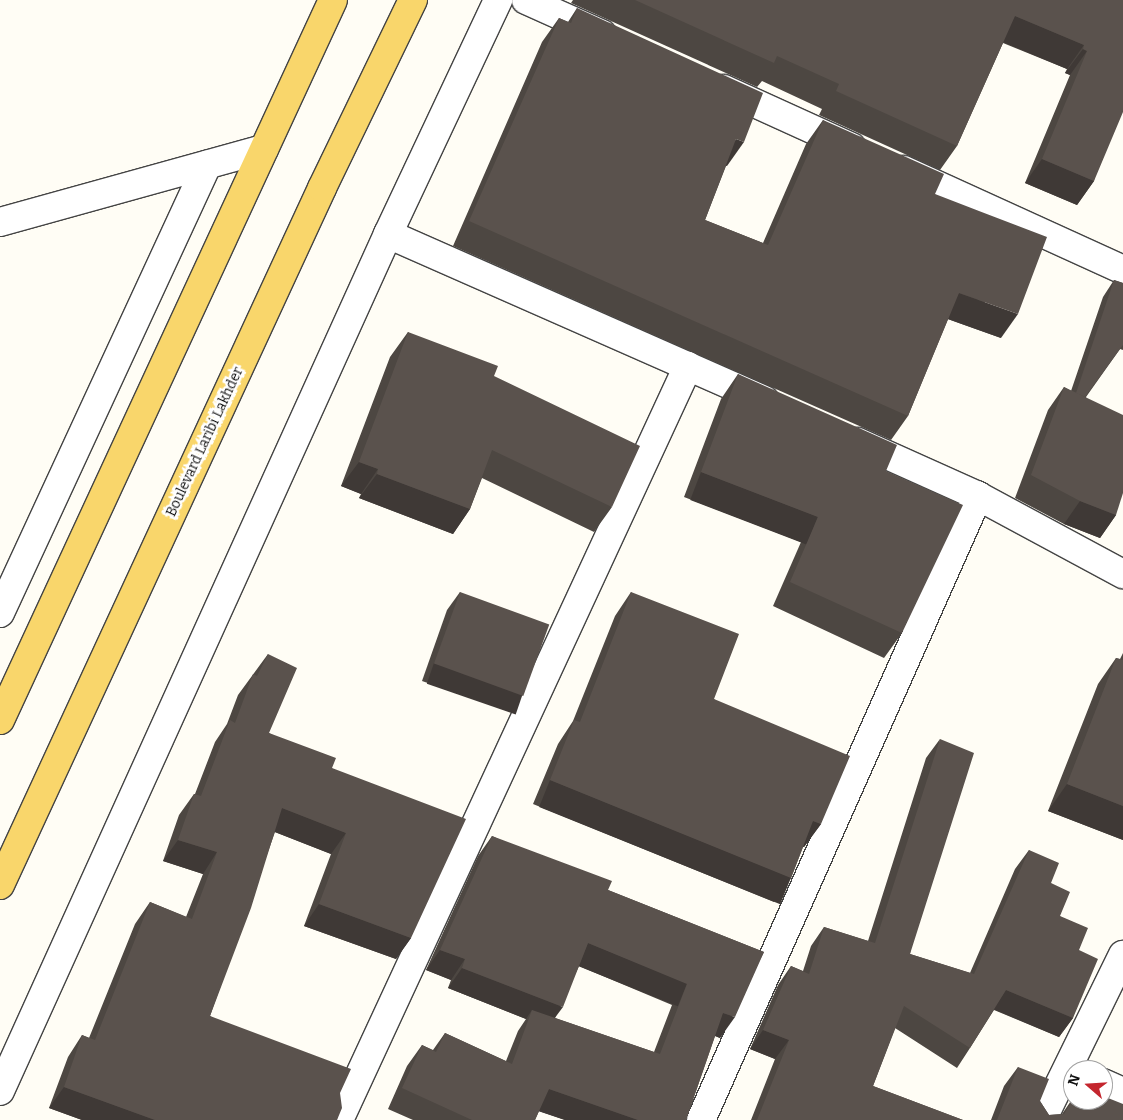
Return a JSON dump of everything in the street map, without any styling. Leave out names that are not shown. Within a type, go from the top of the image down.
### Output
[{"type":"main road","points":[[0,720],[333,0]]},
{"type":"main road","name":"Boulevard Laribi Lakhder","points":[[0,885],[334,162],[413,0]]},
{"type":"street","points":[[0,1091],[388,234],[498,0]]},
{"type":"street","points":[[526,0],[626,45]]},
{"type":"street","points":[[698,78],[1123,270]]},
{"type":"street","points":[[0,222],[264,149]]},
{"type":"street","points":[[0,613],[207,165]]},
{"type":"street","points":[[388,234],[788,411]]},
{"type":"street","points":[[339,1120],[688,366]]},
{"type":"street","points":[[833,431],[978,496],[1123,574]]},
{"type":"street","points":[[701,1120],[978,496]]},
{"type":"street","points":[[1075,1060],[1123,955]]},
{"type":"street","points":[[1042,1120],[1063,1083]]},
{"type":"building","points":[[635,0],[1123,0],[1123,112],[1094,181],[1042,159],[1087,51],[1083,49],[1084,45],[1015,16],[957,146],[836,91],[839,84],[777,56],[774,63]]},
{"type":"building","points":[[577,8],[763,93],[744,142],[736,139],[705,220],[768,245],[823,120],[944,174],[935,194],[1047,237],[1018,314],[959,293],[908,416],[469,221],[559,18],[571,23]]},
{"type":"building","points":[[1114,280],[1123,283],[1123,345],[1085,397],[1076,393]]},
{"type":"building","points":[[408,332],[498,366],[494,376],[640,446],[612,507],[492,450],[470,509],[377,474],[378,469],[359,462]]},
{"type":"building","points":[[738,374],[897,445],[886,471],[963,505],[902,633],[790,582],[818,517],[701,472]]},
{"type":"building","points":[[1064,387],[1123,415],[1123,493],[1116,515],[1080,501],[1031,475]]},
{"type":"building","points":[[460,592],[549,624],[523,696],[434,663]]},
{"type":"building","points":[[631,592],[739,634],[714,699],[850,756],[821,824],[813,821],[791,878],[550,780],[574,720],[580,722]]},
{"type":"building","points":[[268,654],[297,668],[269,733],[336,758],[332,768],[466,819],[411,938],[319,904],[346,833],[282,808],[251,908],[210,1016],[351,1069],[340,1093],[342,1108],[337,1120],[155,1120],[64,1087],[82,1035],[95,1040],[150,902],[192,919],[217,852],[178,840],[194,794],[201,796],[230,720],[235,723],[253,674],[257,676]]},
{"type":"building","points":[[1116,658],[1123,660],[1123,806],[1067,784]]},
{"type":"building","points":[[940,739],[974,753],[910,954],[974,974],[1029,850],[1059,863],[1051,883],[1070,892],[1060,916],[1088,928],[1079,950],[1098,959],[1073,1018],[1006,990],[970,1048],[904,1006],[873,1086],[963,1120],[757,1120],[789,1040],[763,1030],[791,966],[809,974],[824,927],[875,943]]},
{"type":"building","points":[[492,836],[612,881],[608,890],[764,952],[735,1017],[723,1013],[686,1120],[638,1120],[549,1089],[535,1120],[472,1120],[402,1088],[422,1045],[436,1052],[445,1033],[512,1064],[532,1010],[660,1054],[687,984],[588,943],[563,1007],[462,968],[465,959],[440,950]]},
{"type":"building","points":[[1018,1067],[1049,1079],[1040,1101],[1049,1115],[1064,1114],[1066,1110],[1113,1110],[1113,1100],[1123,1104],[1123,1120],[997,1120]]}]
